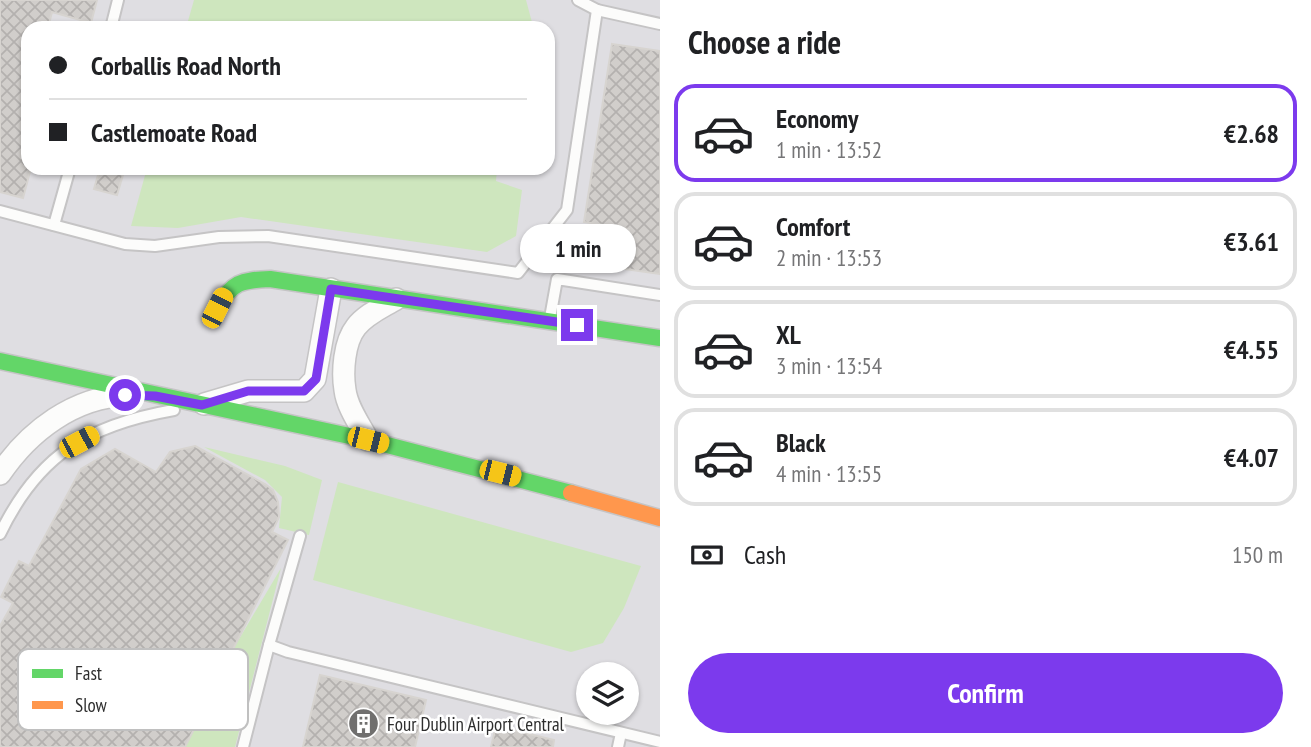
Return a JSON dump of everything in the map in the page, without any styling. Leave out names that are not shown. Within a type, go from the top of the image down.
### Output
[{"type":"street","points":[[217,308],[225,293],[240,280],[270,279],[660,338]]},
{"type":"street","points":[[202,405],[248,391],[290,393],[304,391],[312,385],[316,379],[331,289]]},
{"type":"street","points":[[368,440],[345,391],[347,349],[357,326],[396,299]]},
{"type":"street","points":[[0,361],[368,440],[524,479],[660,518]]},
{"type":"street","points":[[0,474],[40,429],[82,404],[104,397],[155,396]]},
{"type":"lane","points":[[113,21],[118,0]]},
{"type":"lane","points":[[578,0],[597,10],[660,24]]},
{"type":"lane","points":[[0,211],[125,244],[155,246],[219,237],[268,236],[518,273],[567,210],[597,10]]},
{"type":"lane","points":[[54,225],[68,175]]},
{"type":"lane","points":[[550,321],[557,279],[660,295]]},
{"type":"lane","points":[[0,534],[25,488],[41,470],[79,442],[131,419],[202,405]]},
{"type":"lane","points":[[248,727],[300,536]]},
{"type":"lane","points":[[269,645],[660,742]]},
{"type":"lane","points":[[243,747],[247,730]]},
{"type":"lane","points":[[618,747],[621,733]]},
{"type":"shaded area","points":[[0,0],[660,0],[660,747],[0,747]]},
{"type":"green space","points":[[194,0],[526,0],[532,21],[188,21]]},
{"type":"green space","points":[[145,175],[496,175],[496,181],[522,190],[516,236],[487,252],[241,217],[178,228],[131,226]]},
{"type":"green space","points":[[204,447],[285,466],[322,480],[309,535],[279,528],[282,497],[265,480]]},
{"type":"green space","points":[[338,482],[641,566],[624,608],[603,643],[571,652],[313,580]]},
{"type":"green space","points":[[281,568],[248,696],[248,649],[233,649]]},
{"type":"green space","points":[[194,730],[239,730],[235,747],[185,747]]},
{"type":"building","points":[[0,0],[97,0],[92,21],[52,12],[50,21],[21,21],[21,175],[29,175],[23,198],[0,192]]},
{"type":"building","points":[[612,44],[660,51],[660,274],[624,269],[629,229],[584,222]]},
{"type":"building","points":[[98,175],[123,175],[117,195],[94,189]]},
{"type":"building","points":[[195,446],[265,484],[273,490],[278,502],[279,517],[272,532],[288,540],[233,649],[18,649],[18,730],[194,730],[185,747],[0,747],[0,626],[13,603],[1,597],[19,561],[29,566],[81,469],[115,449],[156,472],[170,452]]},
{"type":"building","name":"Four Dublin Airport Central","points":[[320,675],[426,700],[415,747],[303,747]]},
{"type":"building","points":[[496,726],[554,740],[553,747],[491,747]]},
{"type":"traffic: fast","points":[[217,308],[238,284],[270,279],[660,338]]},
{"type":"traffic: fast","points":[[0,361],[368,440],[571,493]]},
{"type":"traffic: slow","points":[[571,493],[660,518]]},
{"type":"place","name":"Four Dublin Airport Central","points":[[364,724]]},
{"type":"route","points":[[125,395],[155,396],[202,405],[248,391],[304,391],[316,379],[331,289],[577,325]]}]
